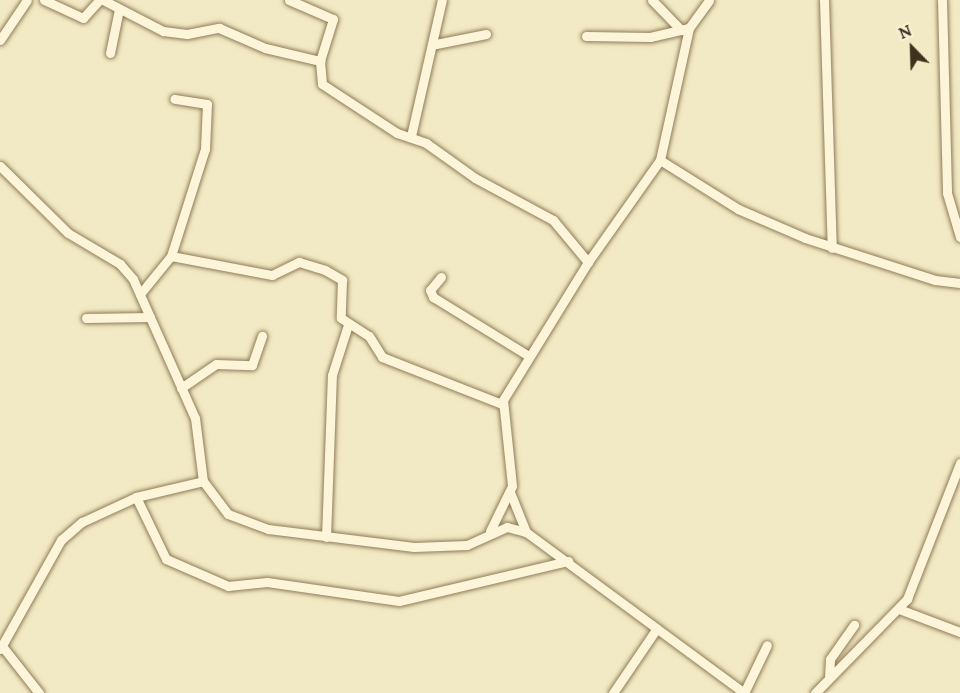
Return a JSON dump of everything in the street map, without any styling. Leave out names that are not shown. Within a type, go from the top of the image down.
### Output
[{"type":"street","points":[[0,40],[27,0]]},
{"type":"street","points":[[44,0],[83,18],[101,0],[163,31],[187,34],[219,28],[265,48],[320,61]]},
{"type":"street","points":[[289,0],[333,19],[320,61],[321,84],[396,133],[411,136],[554,220],[588,262]]},
{"type":"street","points":[[411,136],[436,44],[442,0]]},
{"type":"street","points":[[652,0],[685,29]]},
{"type":"street","points":[[526,532],[510,492],[502,404],[588,262],[660,160],[685,29],[710,0]]},
{"type":"street","points":[[824,0],[832,248]]},
{"type":"street","points":[[942,0],[947,193],[960,237]]},
{"type":"street","points":[[110,52],[119,9]]},
{"type":"street","points":[[586,36],[650,37],[685,29]]},
{"type":"street","points":[[436,44],[486,34]]},
{"type":"street","points":[[140,294],[171,256],[201,168],[208,110],[203,102],[174,99]]},
{"type":"street","points":[[660,160],[738,209],[832,248],[960,283]]},
{"type":"street","points":[[0,166],[68,233],[120,264],[140,294],[198,426],[202,481],[219,505],[242,521],[326,537],[414,547],[460,546],[490,531],[526,532],[744,693],[767,645]]},
{"type":"street","points":[[171,256],[272,275],[299,262],[314,265],[342,280],[340,314],[348,325],[369,336],[390,362],[502,404]]},
{"type":"street","points":[[441,277],[430,290],[433,297],[529,356]]},
{"type":"street","points":[[86,318],[150,317]]},
{"type":"street","points":[[326,537],[332,375],[348,325]]},
{"type":"street","points":[[181,387],[216,363],[252,365],[262,336]]},
{"type":"street","points":[[815,693],[899,609],[960,463]]},
{"type":"street","points":[[39,693],[1,648],[62,540],[82,522],[136,497],[202,481]]},
{"type":"street","points":[[490,531],[510,492]]},
{"type":"street","points":[[136,497],[166,559],[228,586],[267,582],[399,601],[568,561]]},
{"type":"street","points":[[899,609],[960,632]]},
{"type":"street","points":[[830,678],[830,659],[854,625]]},
{"type":"street","points":[[613,693],[657,628]]}]
